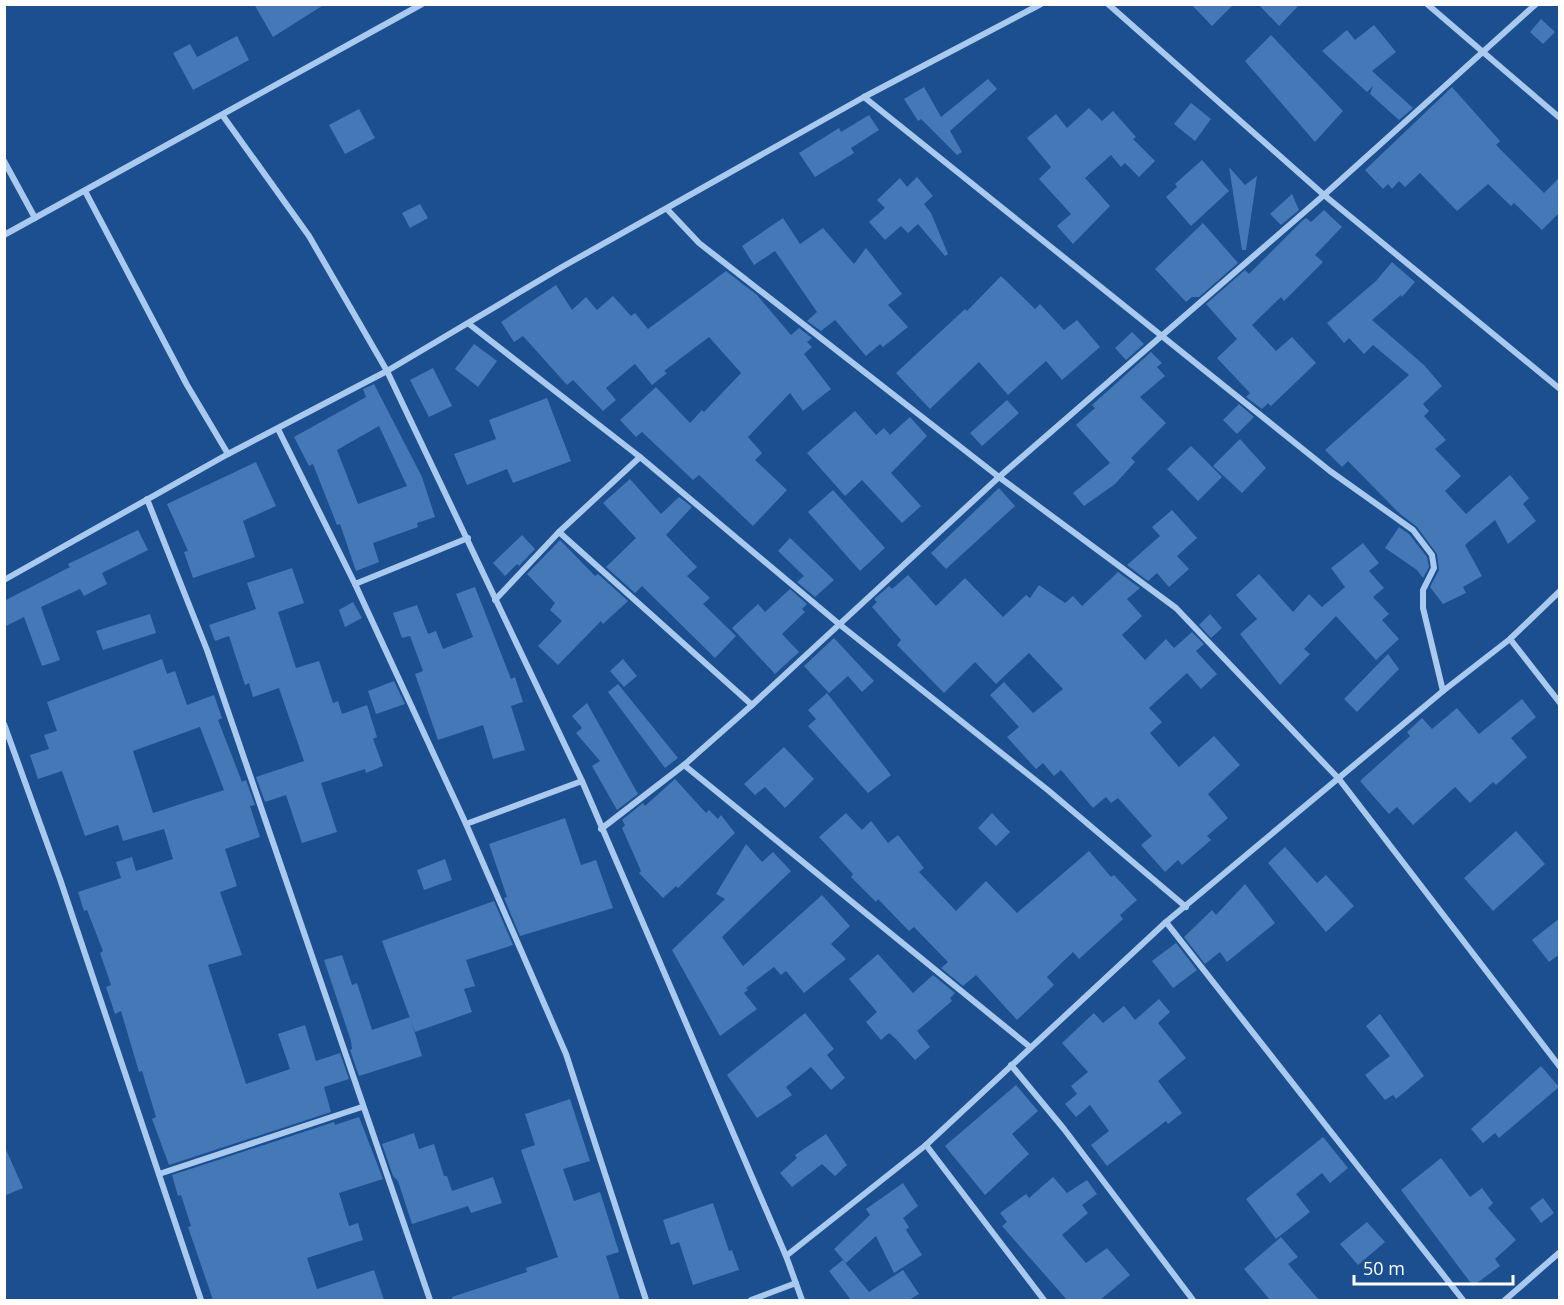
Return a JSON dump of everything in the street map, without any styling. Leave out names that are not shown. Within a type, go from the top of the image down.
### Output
[{"type":"street","points":[[4,235],[422,4]]},
{"type":"street","points":[[4,580],[228,454],[387,371],[562,267],[864,97],[1041,4]]},
{"type":"street","points":[[1108,4],[1324,195],[1560,389]]},
{"type":"street","points":[[1427,4],[1560,118]]},
{"type":"street","points":[[601,829],[684,765],[752,705],[999,477],[1324,195],[1536,4]]},
{"type":"street","points":[[864,97],[1330,471],[1413,530],[1432,555],[1434,568],[1423,590],[1423,608],[1443,691]]},
{"type":"street","points":[[223,116],[309,236],[387,371],[582,781],[786,1256],[802,1300]]},
{"type":"street","points":[[4,161],[35,218]]},
{"type":"street","points":[[86,191],[187,385],[228,454]]},
{"type":"street","points":[[667,209],[699,243],[999,477],[1176,608],[1339,779],[1560,1067]]},
{"type":"street","points":[[469,324],[640,457],[839,624],[1048,791],[1186,907]]},
{"type":"street","points":[[278,429],[355,584],[466,824],[566,1054],[646,1300]]},
{"type":"street","points":[[495,600],[559,532],[640,457]]},
{"type":"street","points":[[147,499],[207,650],[430,1300]]},
{"type":"street","points":[[559,532],[752,705]]},
{"type":"street","points":[[355,584],[468,538]]},
{"type":"street","points":[[786,1256],[926,1145],[1166,922],[1443,691],[1510,639],[1560,591]]},
{"type":"street","points":[[1510,639],[1560,703]]},
{"type":"street","points":[[4,724],[60,879],[201,1300]]},
{"type":"street","points":[[684,765],[1030,1047]]},
{"type":"street","points":[[466,824],[582,781]]},
{"type":"street","points":[[1166,922],[1463,1300]]},
{"type":"street","points":[[1011,1065],[1064,1129],[1193,1300]]},
{"type":"street","points":[[159,1174],[362,1107]]},
{"type":"street","points":[[926,1145],[1044,1300]]},
{"type":"street","points":[[1505,1300],[1560,1252]]},
{"type":"street","points":[[751,1300],[796,1283]]},
{"type":"building","points":[[254,4],[325,4],[273,37]]},
{"type":"building","points":[[1191,4],[1234,4],[1212,26]]},
{"type":"building","points":[[1258,4],[1300,4],[1279,26]]},
{"type":"building","points":[[1541,19],[1555,32],[1543,44],[1530,32]]},
{"type":"building","points":[[1374,25],[1396,52],[1372,71],[1413,108],[1399,120],[1370,94],[1373,86],[1367,92],[1322,51],[1347,30],[1355,40]]},
{"type":"building","points":[[1271,35],[1343,111],[1315,142],[1245,61]]},
{"type":"building","points":[[237,36],[249,60],[193,90],[173,53],[190,44],[197,57]]},
{"type":"building","points":[[988,79],[997,89],[950,131],[962,152],[957,155],[921,119],[918,121],[904,99],[924,87],[941,117]]},
{"type":"building","points":[[1452,87],[1500,141],[1496,145],[1544,193],[1560,177],[1560,212],[1542,230],[1514,203],[1511,206],[1488,184],[1457,211],[1420,173],[1405,187],[1399,181],[1392,189],[1388,184],[1383,189],[1365,170]]},
{"type":"building","points":[[1191,103],[1211,119],[1195,141],[1174,124]]},
{"type":"building","points":[[1089,108],[1102,121],[1113,111],[1136,137],[1133,139],[1155,161],[1139,177],[1125,163],[1121,167],[1111,155],[1085,178],[1110,206],[1073,244],[1057,226],[1071,214],[1039,179],[1051,167],[1027,138],[1056,114],[1067,128]]},
{"type":"building","points":[[359,109],[375,138],[345,154],[329,125]]},
{"type":"building","points":[[869,115],[879,130],[851,148],[854,153],[815,177],[799,153],[839,128],[841,132]]},
{"type":"building","points":[[1202,160],[1229,191],[1191,226],[1166,197],[1177,187],[1175,184]]},
{"type":"building","points":[[1229,167],[1245,185],[1257,176],[1246,250],[1242,250]]},
{"type":"building","points":[[917,177],[933,196],[924,204],[931,213],[948,254],[945,256],[918,224],[908,233],[901,226],[885,240],[869,222],[885,208],[877,200],[900,178],[907,187]]},
{"type":"building","points":[[1292,194],[1299,210],[1281,225],[1270,214]]},
{"type":"building","points":[[420,204],[428,218],[410,228],[402,213]]},
{"type":"building","points":[[1324,210],[1342,227],[1315,255],[1323,262],[1284,301],[1281,297],[1252,325],[1276,351],[1292,337],[1316,363],[1271,406],[1268,403],[1262,409],[1246,397],[1250,393],[1217,358],[1237,339],[1206,304],[1245,270],[1249,274],[1303,220],[1306,218],[1311,222]]},
{"type":"building","points":[[783,218],[800,244],[823,228],[854,264],[866,248],[902,294],[888,305],[908,327],[883,347],[880,344],[866,356],[835,320],[821,331],[807,321],[817,312],[775,251],[754,265],[742,246]]},
{"type":"building","points":[[1203,223],[1238,263],[1199,297],[1192,297],[1186,302],[1155,269]]},
{"type":"building","points":[[1392,262],[1415,282],[1402,297],[1401,295],[1372,320],[1424,365],[1442,386],[1423,404],[1429,411],[1424,416],[1446,440],[1435,449],[1461,476],[1445,491],[1466,514],[1510,475],[1529,498],[1523,504],[1536,521],[1508,544],[1495,520],[1465,545],[1482,576],[1463,587],[1466,593],[1443,604],[1430,587],[1439,570],[1437,554],[1417,527],[1399,513],[1348,461],[1342,467],[1325,450],[1409,375],[1373,345],[1364,354],[1349,338],[1344,343],[1327,323],[1376,281]]},
{"type":"building","points":[[726,271],[757,295],[791,335],[799,328],[812,338],[807,342],[812,347],[804,354],[831,389],[803,411],[790,393],[748,437],[762,453],[755,460],[787,490],[753,526],[699,475],[693,480],[642,432],[636,437],[620,420],[656,387],[690,423],[702,410],[704,412],[741,373],[709,337],[664,371],[667,373],[652,385],[635,364],[606,388],[616,400],[603,411],[573,380],[567,385],[523,336],[514,342],[501,322],[556,285],[572,310],[586,297],[597,310],[613,296],[631,316],[635,313],[648,329]]},
{"type":"building","points":[[1001,276],[1035,309],[1040,304],[1064,330],[1077,320],[1100,347],[1062,380],[1046,361],[1008,395],[979,362],[930,409],[896,373],[965,309],[967,311]]},
{"type":"building","points":[[1132,332],[1144,344],[1126,360],[1115,348]]},
{"type":"building","points":[[474,344],[497,361],[478,387],[455,369]]},
{"type":"building","points":[[1151,352],[1162,363],[1157,367],[1165,376],[1140,397],[1166,423],[1131,458],[1135,462],[1115,484],[1084,506],[1073,493],[1110,463],[1076,425],[1095,408],[1092,405]]},
{"type":"building","points":[[433,368],[452,406],[429,417],[410,380]]},
{"type":"building","points":[[374,384],[422,477],[435,517],[417,523],[418,527],[373,543],[379,562],[356,571],[340,524],[337,525],[313,464],[309,466],[294,437],[366,397],[363,389]],"holes":[[[379,426],[407,486],[358,504],[337,450]]]},
{"type":"building","points":[[547,398],[571,461],[513,483],[507,469],[467,485],[454,454],[496,439],[489,420]]},
{"type":"building","points":[[1007,400],[1019,413],[982,446],[970,433]]},
{"type":"building","points":[[1239,404],[1254,417],[1237,434],[1223,420]]},
{"type":"building","points":[[855,411],[876,435],[884,428],[890,435],[910,417],[927,436],[891,473],[921,506],[902,523],[862,480],[845,496],[807,453]]},
{"type":"building","points":[[1240,439],[1266,468],[1242,493],[1213,466]]},
{"type":"building","points":[[1191,446],[1222,477],[1198,501],[1167,469]]},
{"type":"building","points":[[256,462],[276,506],[243,521],[255,557],[193,578],[184,552],[188,551],[167,504]]},
{"type":"building","points":[[630,479],[661,514],[679,497],[692,507],[666,535],[697,567],[687,576],[710,598],[703,604],[736,636],[715,658],[642,586],[635,593],[606,567],[636,538],[603,503]]},
{"type":"building","points":[[999,488],[1015,506],[946,569],[931,553]]},
{"type":"building","points":[[833,490],[885,548],[860,571],[808,512]]},
{"type":"building","points":[[1172,510],[1197,538],[1177,556],[1189,569],[1169,587],[1157,573],[1148,581],[1127,565],[1160,536],[1152,527]]},
{"type":"building","points":[[1399,527],[1409,534],[1427,557],[1429,567],[1423,578],[1417,570],[1385,548]]},
{"type":"building","points":[[138,530],[148,550],[102,573],[107,584],[84,596],[80,589],[41,607],[60,660],[42,666],[24,617],[4,627],[4,601],[70,567],[68,564]]},
{"type":"building","points":[[522,535],[535,549],[519,566],[517,564],[505,576],[493,563]]},
{"type":"building","points":[[790,538],[834,580],[815,597],[797,582],[804,576],[778,551]]},
{"type":"building","points":[[560,540],[595,576],[598,574],[628,601],[603,624],[601,621],[558,665],[538,646],[562,621],[550,610],[555,603],[527,574]]},
{"type":"building","points":[[1363,543],[1379,563],[1369,571],[1384,588],[1373,597],[1389,614],[1382,620],[1399,639],[1376,660],[1336,616],[1304,649],[1310,654],[1280,685],[1240,634],[1257,619],[1236,595],[1259,574],[1293,612],[1309,594],[1322,607],[1345,587],[1331,568]]},
{"type":"building","points":[[292,568],[304,603],[278,612],[296,668],[319,661],[333,703],[338,701],[342,714],[367,705],[377,737],[373,739],[383,766],[366,773],[365,769],[321,783],[337,832],[302,843],[286,795],[265,802],[256,777],[304,761],[279,688],[253,697],[249,683],[245,685],[229,636],[215,641],[209,625],[256,609],[247,583]]},
{"type":"building","points":[[1118,572],[1140,588],[1127,599],[1142,616],[1122,635],[1145,660],[1166,639],[1174,648],[1192,632],[1204,644],[1196,651],[1217,674],[1201,689],[1187,673],[1149,708],[1162,722],[1150,733],[1179,767],[1214,736],[1240,765],[1208,794],[1228,818],[1207,836],[1211,840],[1182,865],[1178,860],[1165,872],[1141,845],[1152,836],[1118,798],[1111,803],[1106,797],[1093,808],[1061,770],[1054,776],[1043,763],[1036,769],[1007,737],[1019,727],[990,695],[1004,682],[1033,713],[1063,689],[1029,653],[996,684],[975,662],[944,693],[897,645],[901,640],[872,607],[877,602],[874,599],[889,586],[892,589],[908,575],[936,606],[965,578],[1003,617],[1026,595],[1030,598],[1039,585],[1065,603],[1073,596],[1082,606]]},
{"type":"building","points":[[475,587],[511,679],[515,677],[523,702],[511,706],[525,750],[493,759],[483,725],[438,740],[415,674],[423,671],[410,636],[402,638],[393,613],[417,605],[428,634],[436,631],[443,649],[473,637],[456,594]]},
{"type":"building","points":[[790,589],[807,604],[802,609],[805,612],[782,634],[799,652],[775,674],[732,628],[758,604],[765,612]]},
{"type":"building","points":[[353,602],[362,618],[345,627],[339,610]]},
{"type":"building","points":[[150,614],[156,633],[103,650],[96,631]]},
{"type":"building","points":[[1210,614],[1222,628],[1211,638],[1199,625]]},
{"type":"building","points":[[834,638],[874,681],[862,692],[848,676],[829,693],[804,666]]},
{"type":"building","points":[[1388,654],[1399,669],[1357,712],[1344,699]]},
{"type":"building","points":[[162,659],[167,674],[175,671],[187,705],[214,695],[222,718],[218,720],[242,782],[246,780],[255,805],[250,806],[260,837],[225,849],[237,886],[220,892],[242,955],[208,965],[246,1084],[290,1069],[278,1034],[305,1025],[316,1061],[340,1053],[349,1079],[324,1087],[331,1112],[169,1165],[152,1119],[156,1117],[142,1071],[139,1072],[121,1011],[115,1014],[106,987],[111,985],[100,953],[103,951],[87,910],[84,911],[78,892],[121,878],[116,862],[132,857],[136,871],[173,859],[164,829],[123,841],[118,825],[85,836],[62,771],[38,779],[30,755],[49,749],[44,735],[57,731],[47,702]],"holes":[[[200,727],[224,790],[153,813],[133,751]]]},
{"type":"building","points":[[623,659],[637,676],[624,687],[610,671]]},
{"type":"building","points":[[394,681],[405,704],[376,714],[368,691]]},
{"type":"building","points":[[618,684],[678,758],[665,768],[608,692]]},
{"type":"building","points":[[827,693],[891,775],[868,793],[808,726],[816,719],[808,710]]},
{"type":"building","points":[[1522,699],[1536,717],[1511,738],[1527,757],[1496,785],[1493,782],[1470,803],[1455,787],[1413,825],[1397,807],[1389,814],[1360,781],[1410,736],[1407,732],[1422,718],[1432,729],[1457,708],[1479,734]]},
{"type":"building","points":[[587,703],[638,794],[617,810],[592,766],[600,761],[576,733],[582,728],[572,716]]},
{"type":"building","points":[[784,747],[814,779],[785,808],[765,787],[755,795],[744,784]]},
{"type":"building","points":[[675,779],[706,813],[709,810],[718,819],[721,815],[735,833],[678,888],[676,886],[663,898],[639,873],[641,871],[622,828],[625,825],[622,820],[643,803],[645,806]]},
{"type":"building","points":[[846,813],[862,830],[871,821],[888,843],[898,835],[924,868],[919,872],[956,911],[986,881],[1017,913],[1089,851],[1111,877],[1114,875],[1137,900],[1120,915],[1123,919],[1079,959],[1073,952],[1047,977],[1054,985],[1017,1020],[976,975],[963,986],[941,968],[948,962],[914,927],[909,931],[878,899],[876,902],[851,877],[853,874],[819,837]]},
{"type":"building","points":[[992,813],[1010,832],[996,846],[978,828]]},
{"type":"building","points":[[565,818],[581,865],[596,860],[613,908],[520,936],[504,898],[507,897],[489,844]]},
{"type":"building","points":[[1516,831],[1545,864],[1493,911],[1464,878]]},
{"type":"building","points":[[746,844],[762,862],[773,852],[791,871],[722,937],[743,966],[822,895],[850,926],[831,944],[846,959],[804,993],[786,971],[781,975],[774,967],[746,988],[748,990],[744,993],[757,1009],[720,1036],[672,950],[725,899],[716,894]]},
{"type":"building","points":[[1285,847],[1317,883],[1326,875],[1354,906],[1326,932],[1268,863]]},
{"type":"building","points":[[445,859],[452,880],[424,890],[417,870]]},
{"type":"building","points":[[1245,884],[1275,923],[1227,962],[1220,952],[1205,964],[1184,937],[1212,910],[1216,915]]},
{"type":"building","points":[[494,901],[513,945],[466,960],[475,986],[464,989],[472,1012],[415,1032],[382,941]]},
{"type":"building","points":[[1560,918],[1560,954],[1549,962],[1532,940]]},
{"type":"building","points":[[1176,943],[1197,970],[1173,988],[1152,961]]},
{"type":"building","points":[[878,954],[913,993],[933,975],[955,993],[950,998],[952,1001],[917,1031],[930,1047],[915,1060],[889,1033],[881,1040],[866,1022],[877,1012],[849,979]]},
{"type":"building","points":[[342,955],[352,985],[357,983],[372,1030],[410,1017],[422,1056],[359,1076],[350,1050],[352,1049],[351,1041],[324,960]]},
{"type":"building","points":[[1159,999],[1170,1012],[1158,1023],[1186,1058],[1158,1081],[1182,1113],[1168,1124],[1166,1121],[1107,1166],[1091,1145],[1109,1131],[1090,1105],[1076,1117],[1065,1104],[1077,1094],[1071,1086],[1088,1072],[1062,1043],[1094,1013],[1103,1023],[1124,1006],[1135,1020]]},
{"type":"building","points":[[805,1013],[834,1049],[827,1055],[845,1078],[831,1090],[811,1067],[786,1087],[792,1095],[757,1118],[727,1075]]},
{"type":"building","points":[[1380,1014],[1424,1076],[1396,1099],[1393,1095],[1385,1100],[1365,1075],[1390,1056],[1366,1026]]},
{"type":"building","points":[[1541,1066],[1559,1087],[1499,1138],[1495,1133],[1483,1143],[1471,1129]]},
{"type":"building","points":[[1016,1085],[1038,1111],[1012,1134],[1029,1154],[985,1195],[945,1146]]},
{"type":"building","points":[[570,1099],[590,1161],[563,1169],[574,1201],[600,1192],[619,1252],[606,1256],[620,1300],[452,1300],[452,1297],[527,1272],[526,1268],[558,1257],[521,1150],[535,1145],[525,1114]]},
{"type":"building","points":[[359,1117],[383,1179],[339,1193],[349,1226],[358,1223],[363,1240],[307,1258],[317,1289],[374,1270],[384,1300],[213,1300],[188,1227],[191,1226],[181,1195],[178,1196],[172,1175],[334,1122],[335,1125]]},
{"type":"building","points":[[414,1133],[419,1149],[434,1144],[444,1176],[447,1176],[452,1191],[493,1177],[502,1203],[471,1213],[468,1206],[412,1224],[398,1181],[393,1176],[382,1144]]},
{"type":"building","points":[[826,1134],[847,1165],[835,1176],[822,1164],[792,1187],[780,1173],[797,1158],[795,1155]]},
{"type":"building","points":[[1323,1137],[1348,1168],[1330,1183],[1322,1173],[1296,1194],[1310,1212],[1276,1239],[1246,1199]]},
{"type":"building","points":[[4,1145],[23,1188],[4,1196]]},
{"type":"building","points":[[1441,1158],[1470,1197],[1482,1188],[1493,1203],[1488,1208],[1516,1240],[1495,1259],[1500,1266],[1473,1286],[1401,1190]]},
{"type":"building","points":[[1053,1177],[1067,1193],[1087,1180],[1097,1194],[1082,1205],[1088,1213],[1062,1235],[1086,1263],[1107,1248],[1130,1275],[1100,1300],[1067,1300],[1002,1226],[1007,1222],[1000,1213],[1026,1194],[1029,1198]]},
{"type":"building","points":[[903,1183],[918,1206],[903,1218],[909,1227],[906,1230],[922,1255],[894,1273],[876,1236],[846,1263],[834,1249],[870,1215],[866,1209]]},
{"type":"building","points":[[1543,1198],[1554,1213],[1541,1223],[1530,1208]]},
{"type":"building","points":[[713,1203],[729,1251],[732,1250],[739,1270],[693,1285],[679,1242],[671,1245],[663,1220]]},
{"type":"building","points":[[1367,1222],[1385,1242],[1358,1265],[1340,1244]]},
{"type":"building","points":[[1281,1237],[1298,1257],[1288,1264],[1319,1300],[1270,1300],[1244,1269]]},
{"type":"building","points":[[843,1260],[869,1292],[903,1270],[919,1294],[909,1300],[851,1300],[829,1271]]}]
